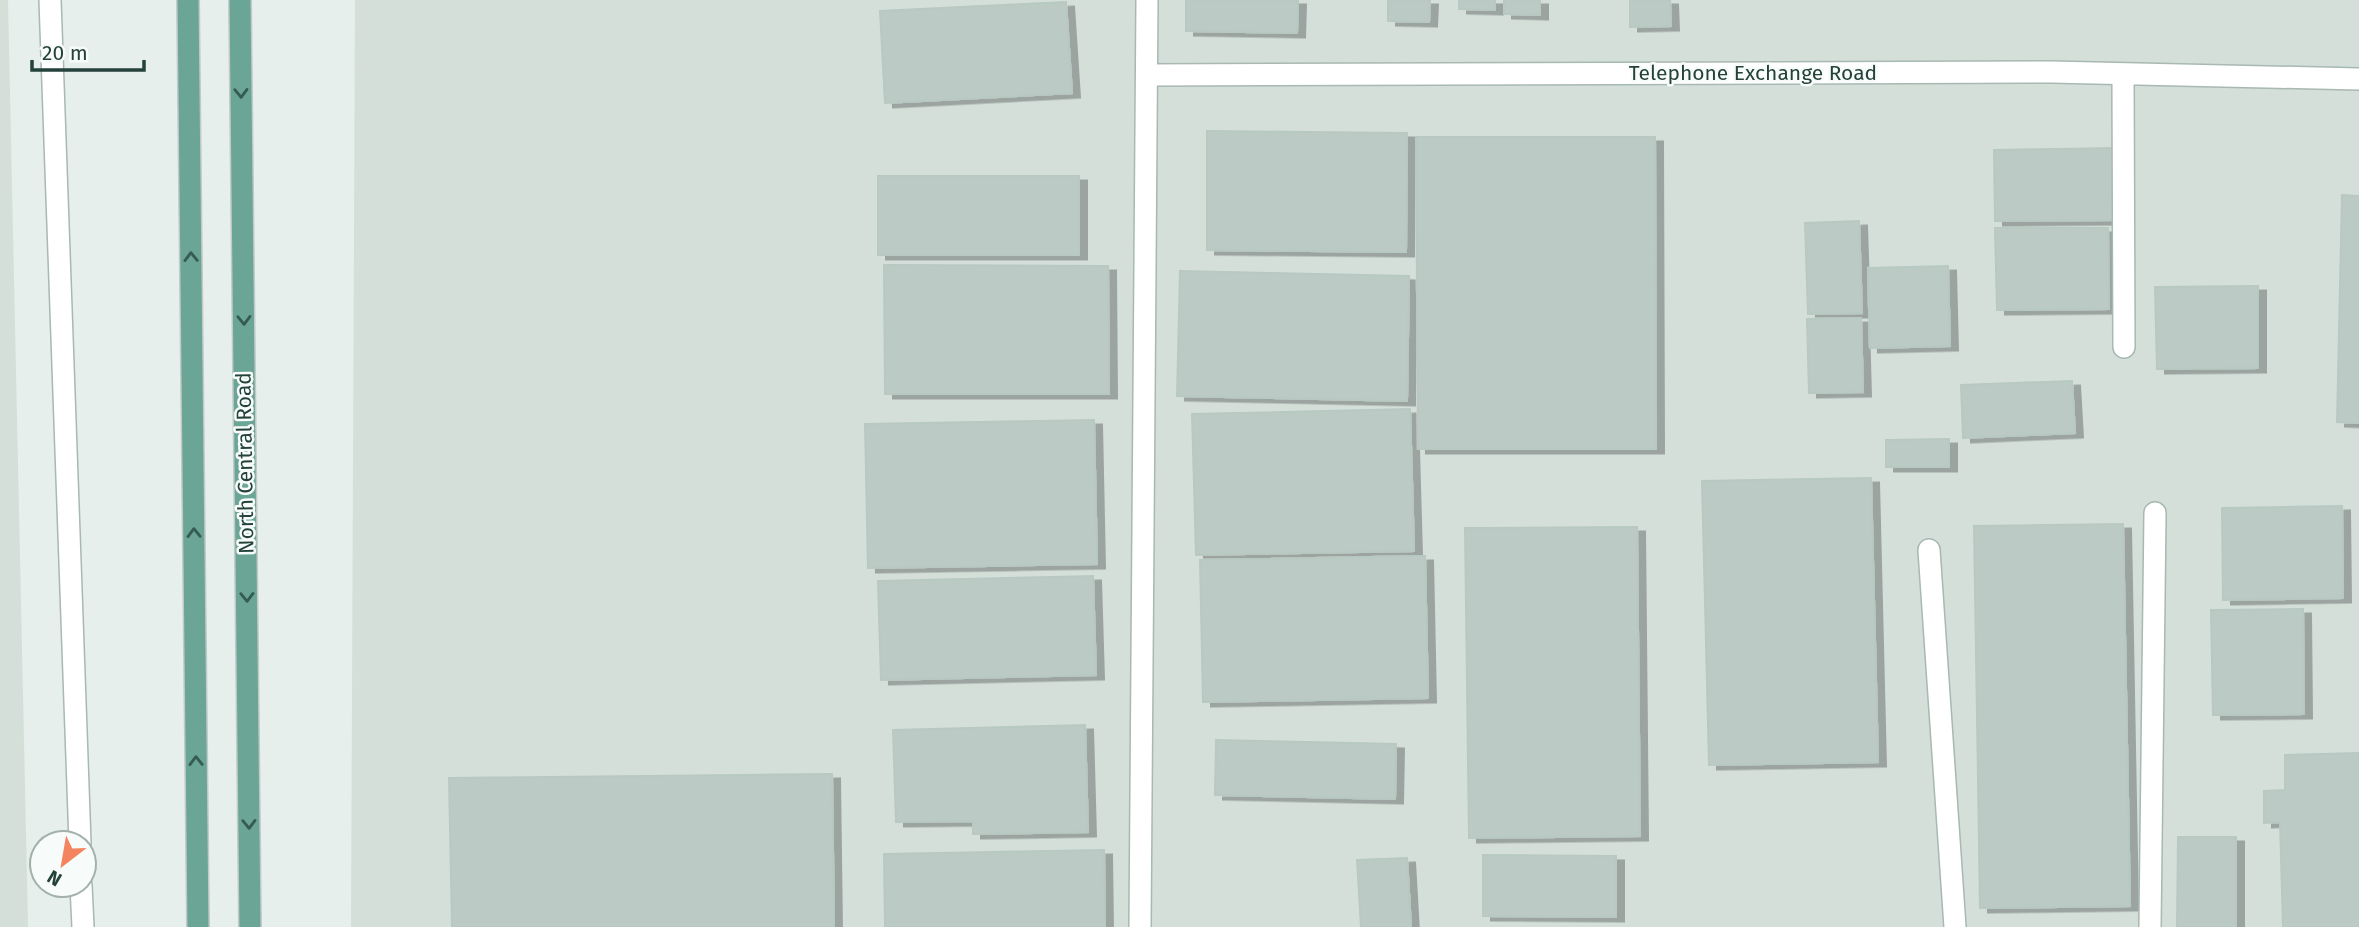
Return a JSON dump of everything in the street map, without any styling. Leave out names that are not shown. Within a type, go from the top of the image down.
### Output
[{"type":"main road","points":[[188,0],[198,927]]},
{"type":"main road","name":"North Central Road","points":[[240,0],[250,927]]},
{"type":"street","points":[[50,0],[80,829]]},
{"type":"street","points":[[1140,927],[1147,0]]},
{"type":"street","name":"Telephone Exchange Road","points":[[1147,75],[2052,72],[2359,79]]},
{"type":"street","points":[[2123,75],[2124,347]]},
{"type":"street","points":[[2150,927],[2155,513]]},
{"type":"street","points":[[1929,550],[1955,927]]},
{"type":"street","points":[[82,899],[83,927]]},
{"type":"shaded area","points":[[0,0],[8,0],[28,927],[0,927]]},
{"type":"shaded area","points":[[355,0],[2359,0],[2359,927],[351,927]]},
{"type":"building","points":[[1186,0],[1298,0],[1297,33],[1186,31]]},
{"type":"building","points":[[1388,0],[1430,0],[1429,22],[1388,21]]},
{"type":"building","points":[[1459,0],[1495,0],[1495,10],[1459,9]]},
{"type":"building","points":[[1504,0],[1540,0],[1540,15],[1504,14]]},
{"type":"building","points":[[1630,0],[1670,0],[1671,26],[1630,27]]},
{"type":"building","points":[[1066,2],[1072,93],[885,103],[880,11]]},
{"type":"building","points":[[1207,131],[1407,133],[1406,252],[1207,250]]},
{"type":"building","points":[[1416,137],[1655,137],[1656,449],[1418,449]]},
{"type":"building","points":[[2113,148],[2114,220],[1995,221],[1994,150]]},
{"type":"building","points":[[878,176],[1079,176],[1079,255],[878,255]]},
{"type":"building","points":[[2342,195],[2359,196],[2359,423],[2337,422]]},
{"type":"building","points":[[1859,221],[1862,313],[1808,314],[1805,223]]},
{"type":"building","points":[[1995,228],[2108,228],[2109,309],[1997,310]]},
{"type":"building","points":[[884,265],[1108,266],[1109,394],[885,394]]},
{"type":"building","points":[[1948,266],[1950,346],[1870,348],[1868,268]]},
{"type":"building","points":[[1180,271],[1409,276],[1407,401],[1177,396]]},
{"type":"building","points":[[2258,286],[2258,368],[2157,369],[2155,287]]},
{"type":"building","points":[[1861,318],[1863,392],[1809,393],[1807,319]]},
{"type":"building","points":[[2072,381],[2075,433],[1963,438],[1961,385]]},
{"type":"building","points":[[1410,409],[1414,551],[1196,555],[1192,414]]},
{"type":"building","points":[[1094,420],[1097,564],[868,568],[865,424]]},
{"type":"building","points":[[1949,439],[1949,467],[1886,467],[1886,440]]},
{"type":"building","points":[[1871,478],[1878,762],[1709,765],[1702,481]]},
{"type":"building","points":[[2342,506],[2343,598],[2223,600],[2222,508]]},
{"type":"building","points":[[2123,524],[2130,906],[1980,908],[1974,526]]},
{"type":"building","points":[[1637,527],[1640,836],[1469,838],[1465,528]]},
{"type":"building","points":[[1425,556],[1428,698],[1203,702],[1200,560]]},
{"type":"building","points":[[1093,576],[1096,675],[881,680],[878,581]]},
{"type":"building","points":[[2303,609],[2304,714],[2213,715],[2211,610]]},
{"type":"building","points":[[1085,725],[1088,832],[973,834],[973,821],[896,822],[893,730]]},
{"type":"building","points":[[1216,740],[1396,744],[1395,799],[1215,795]]},
{"type":"building","points":[[2359,753],[2359,927],[2283,927],[2280,822],[2264,823],[2264,791],[2285,790],[2285,755]]},
{"type":"building","points":[[832,774],[834,927],[452,927],[449,778]]},
{"type":"building","points":[[2178,837],[2236,837],[2236,927],[2177,927]]},
{"type":"building","points":[[1104,850],[1105,927],[885,927],[884,854]]},
{"type":"building","points":[[1483,855],[1616,856],[1616,917],[1483,916]]},
{"type":"building","points":[[1407,858],[1411,927],[1361,927],[1357,860]]}]
